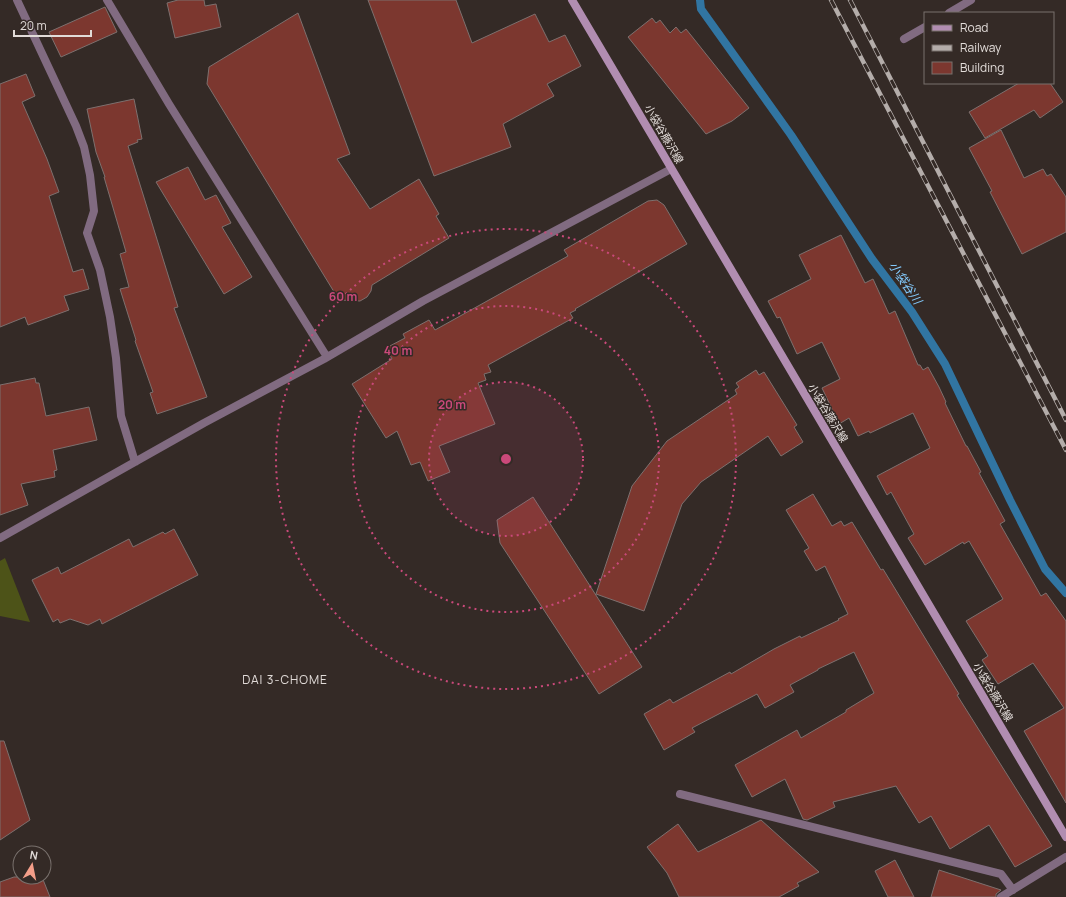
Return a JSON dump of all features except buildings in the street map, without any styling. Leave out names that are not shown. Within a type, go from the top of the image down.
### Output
[{"type":"main road","name":"小袋谷藤沢線","points":[[572,0],[1066,837]]},
{"type":"street","points":[[17,0],[76,126],[84,147],[90,175],[94,211],[87,233],[100,270],[110,317],[116,358],[121,416],[135,462]]},
{"type":"street","points":[[108,0],[198,150],[327,357]]},
{"type":"street","points":[[951,12],[972,0]]},
{"type":"street","points":[[904,39],[924,28]]},
{"type":"street","points":[[0,538],[204,423],[327,357],[423,301],[671,169]]},
{"type":"street","points":[[680,794],[1001,874],[1013,890]]},
{"type":"street","points":[[1001,897],[1066,857]]},
{"type":"green space","points":[[5,558],[30,622],[0,616],[0,561]]},
{"type":"waterway","name":"小袋谷川","points":[[700,0],[701,9],[791,135],[872,259],[912,312],[945,364],[1010,500],[1045,569],[1066,593]]},
{"type":"railway","points":[[831,0],[1066,450]]},
{"type":"railway","points":[[850,0],[1066,420]]},
{"type":"district","name":"DAI 3-CHOME","points":[[285,680]]}]
